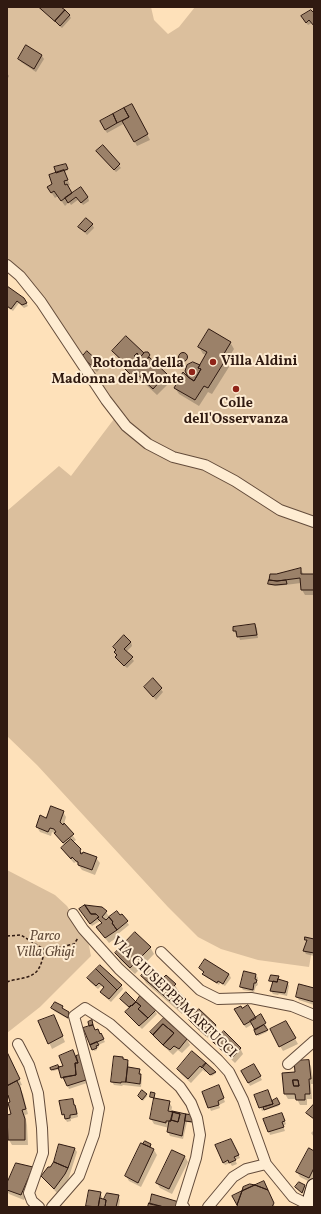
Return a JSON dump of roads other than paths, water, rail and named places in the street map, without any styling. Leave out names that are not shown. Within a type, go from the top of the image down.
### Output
[{"type":"main road","points":[[308,1206],[314,1186]]},
{"type":"street","points":[[7,265],[20,276],[41,302],[106,400],[126,426],[148,444],[174,457],[205,465],[235,481],[280,510],[314,522]]},
{"type":"street","points":[[7,273],[15,277],[20,276]]},
{"type":"street","name":"VIA GIUSEPPE MARTUCCI","points":[[73,914],[83,929],[119,969],[213,1055],[229,1072],[243,1100],[266,1164],[293,1197],[308,1206]]},
{"type":"street","points":[[161,952],[200,990],[218,999],[251,998],[292,1006],[314,1015]]},
{"type":"street","points":[[52,1207],[79,1176],[94,1135],[99,1108],[74,1016],[85,1008],[110,1024],[180,1087],[191,1103],[197,1118],[200,1134],[196,1158],[181,1206],[184,1207]]},
{"type":"street","points":[[288,1064],[314,1040]]},
{"type":"street","points":[[18,1044],[29,1065],[38,1093],[43,1154],[29,1193],[32,1201],[39,1207]]},
{"type":"street","points":[[208,1207],[233,1177],[246,1169],[266,1164]]},
{"type":"place","name":"Villa Aldini","points":[[213,362]]},
{"type":"place","name":"Rotonda della Madonna del Monte","points":[[192,372]]},
{"type":"place","name":"Colle dell'Osservanza","points":[[236,389]]},
{"type":"park label","name":"Parco Villa Ghigi","points":[[45,946]]}]
